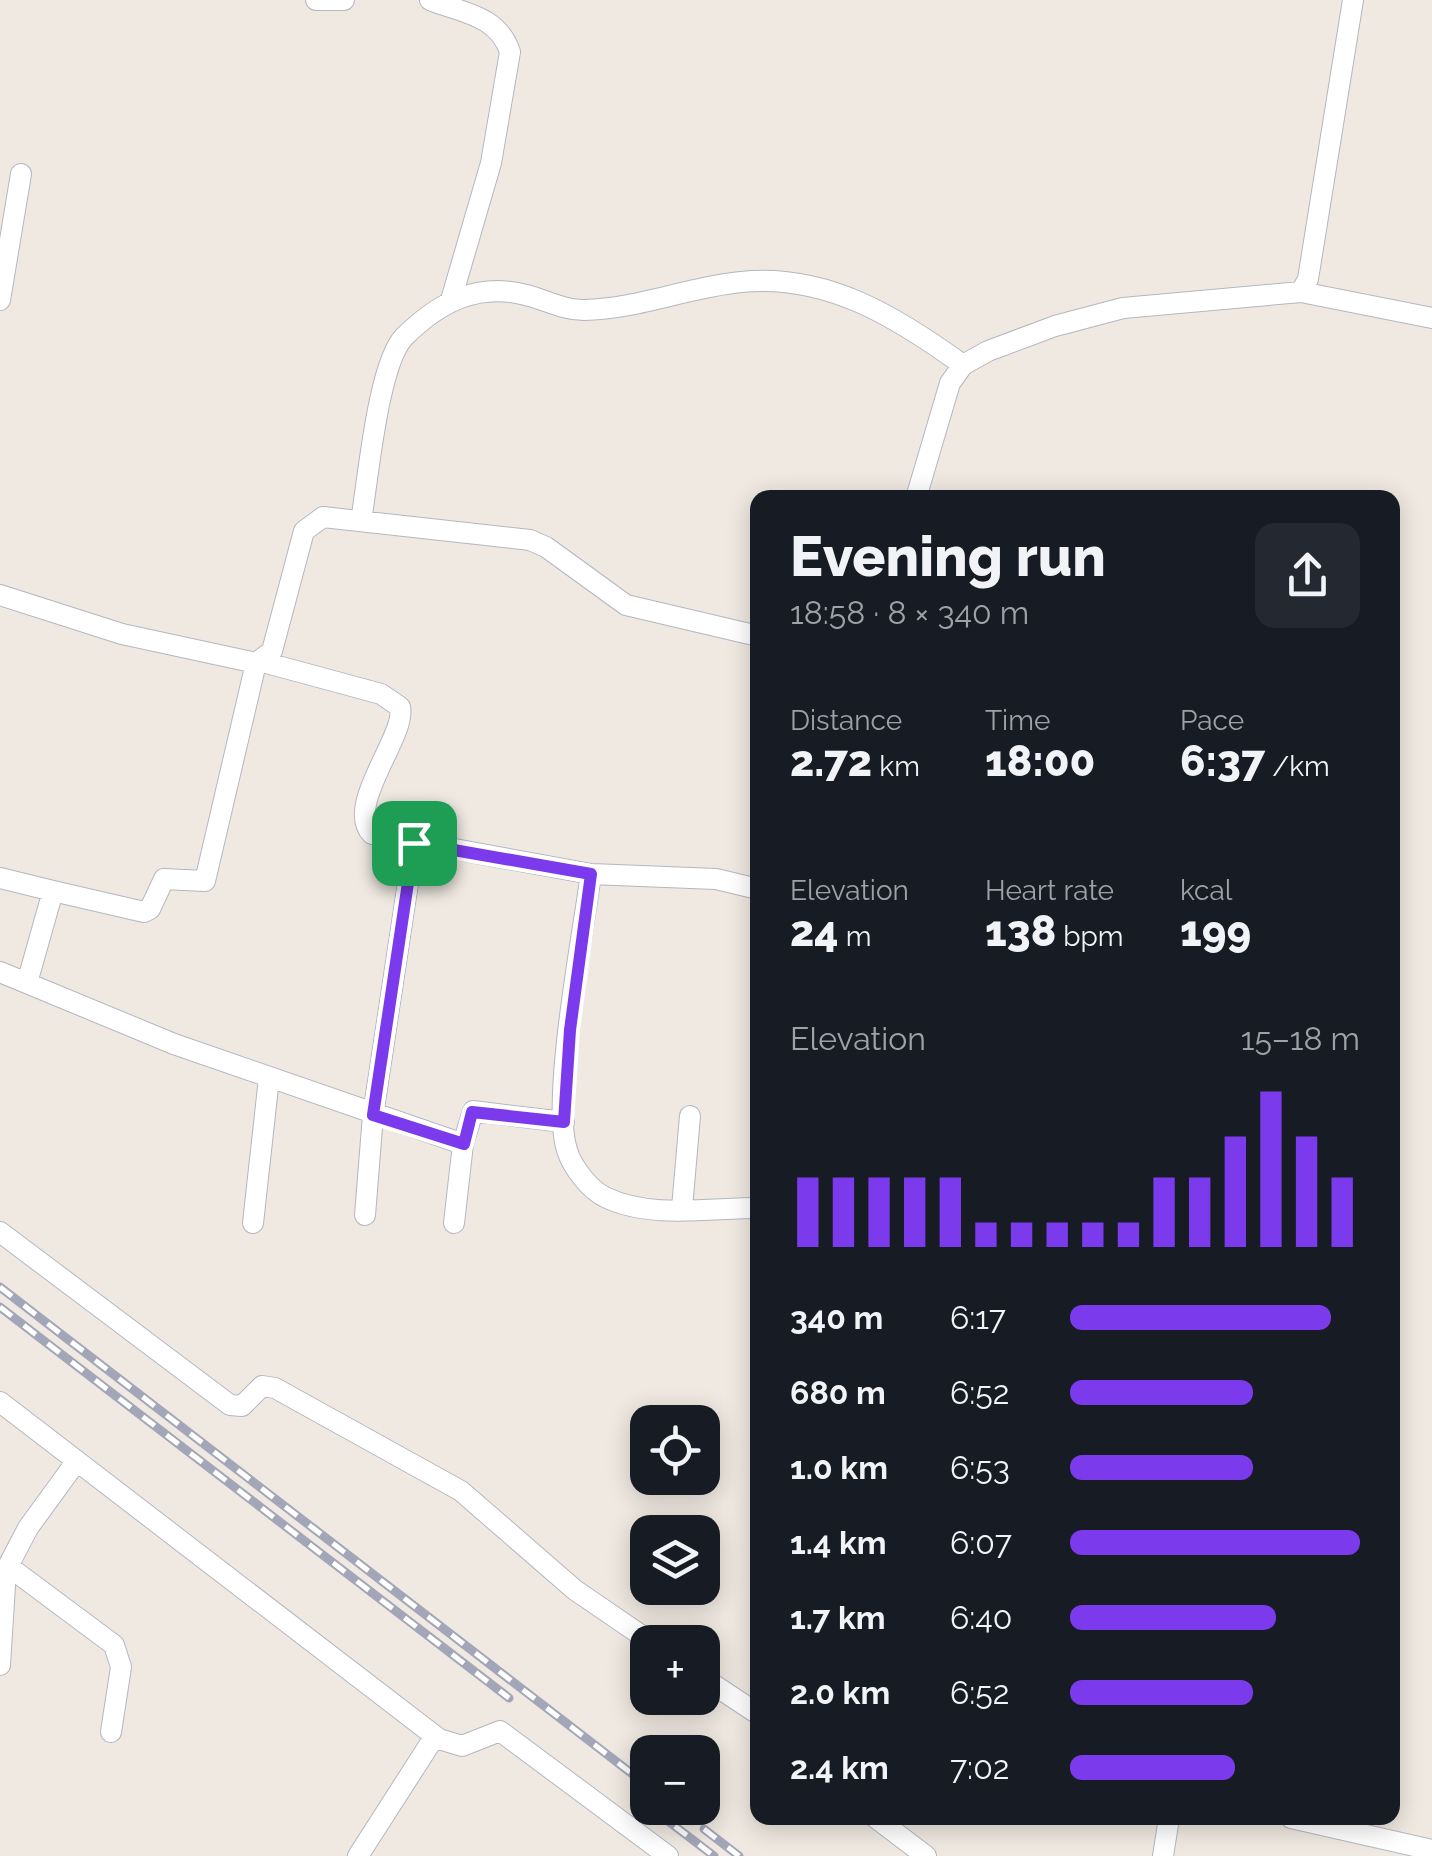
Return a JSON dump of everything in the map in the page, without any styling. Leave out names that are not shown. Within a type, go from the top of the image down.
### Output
[{"type":"street","points":[[316,0],[344,0]]},
{"type":"street","points":[[430,0],[490,22],[505,36],[510,52],[491,163],[451,300]]},
{"type":"street","points":[[1301,292],[1308,279],[1352,0]]},
{"type":"street","points":[[0,300],[21,174]]},
{"type":"street","points":[[361,521],[393,351],[451,300],[468,292],[497,291],[578,310],[602,309],[741,282],[813,288],[874,306],[904,322],[964,365]]},
{"type":"street","points":[[918,490],[939,407],[964,365],[988,351],[1091,314],[1157,303],[1301,292],[1432,318]]},
{"type":"street","points":[[0,878],[144,912],[152,906],[160,881],[205,881],[260,662],[272,651],[304,531],[323,517],[530,540],[546,546],[626,605],[750,634]]},
{"type":"street","points":[[0,595],[122,634],[260,662],[380,694],[400,706],[400,722],[376,773],[366,828],[381,837],[591,874],[716,880],[750,887]]},
{"type":"street","points":[[365,1214],[373,1115],[414,843]]},
{"type":"street","points":[[591,874],[570,1030],[564,1122],[567,1150],[580,1173],[602,1196],[637,1208],[750,1208]]},
{"type":"street","points":[[26,983],[53,891]]},
{"type":"street","points":[[0,972],[269,1078],[464,1144]]},
{"type":"street","points":[[253,1222],[269,1078]]},
{"type":"street","points":[[454,1222],[472,1112],[564,1122]]},
{"type":"street","points":[[682,1208],[690,1116]]},
{"type":"street","points":[[0,1232],[230,1405],[242,1406],[262,1386],[275,1388],[461,1491],[575,1590],[630,1628]]},
{"type":"street","points":[[0,1402],[434,1736],[456,1746],[496,1730],[505,1734],[668,1856]]},
{"type":"street","points":[[0,1665],[8,1566],[28,1528],[76,1462]]},
{"type":"street","points":[[8,1566],[114,1645],[120,1667],[112,1732]]},
{"type":"street","points":[[720,1689],[750,1709]]},
{"type":"street","points":[[358,1856],[434,1736]]},
{"type":"street","points":[[885,1825],[926,1856]]},
{"type":"street","points":[[1164,1856],[1168,1825]]},
{"type":"street","points":[[1322,1825],[1432,1850]]},
{"type":"railway","points":[[0,1287],[630,1772]]},
{"type":"railway","points":[[0,1307],[509,1698]]},
{"type":"railway","points":[[673,1825],[714,1856]]},
{"type":"railway","points":[[704,1829],[739,1856]]},
{"type":"route","points":[[414,843],[591,874],[570,1030],[564,1122],[472,1112],[464,1144],[373,1115],[414,843]]}]
